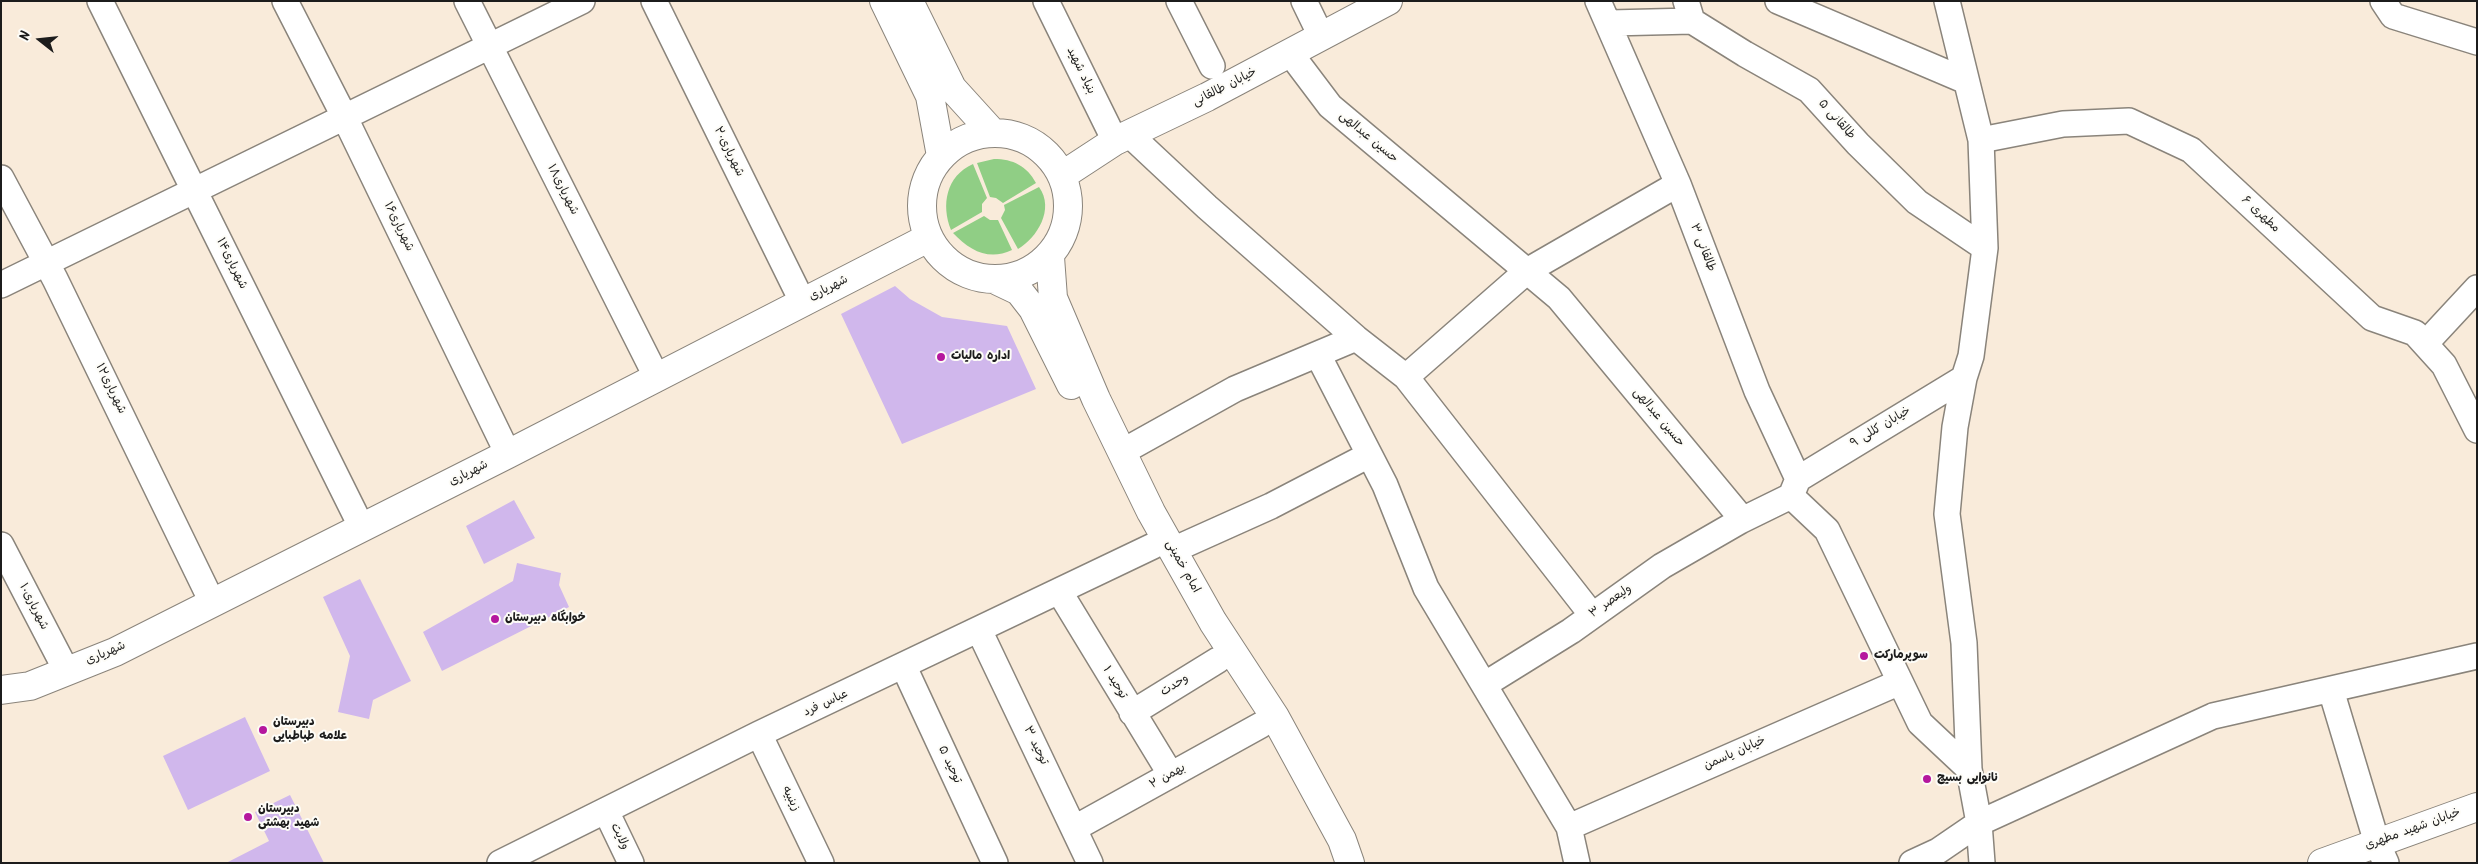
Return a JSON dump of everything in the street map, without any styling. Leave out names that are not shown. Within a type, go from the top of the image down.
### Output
[{"type":"main road","points":[[884,1],[930,96],[941,156]]},
{"type":"main road","points":[[909,1],[952,88],[992,132]]},
{"type":"main road","name":"خیابان طالقانی","points":[[1063,175],[1123,138],[1207,97],[1388,1]]},
{"type":"main road","points":[[992,132],[1021,137],[1046,152],[1063,175],[1069,203],[1065,232],[1050,257],[1026,274],[998,281],[970,276],[945,261],[928,238],[922,210],[926,181],[941,156],[964,139],[992,132]]},
{"type":"main road","name":"شهریاری","points":[[1,690],[30,686],[115,652],[508,454],[928,238]]},
{"type":"main road","name":"امام خمینی","points":[[1050,257],[1053,298],[1096,399],[1151,512],[1163,548],[1276,717],[1342,840],[1350,863]]},
{"type":"main road","name":"امام خمینی","points":[[998,281],[1019,291],[1033,309],[1163,548],[1200,633],[1261,725],[1334,863]]},
{"type":"main road","name":"خیابان شهید مطهری","points":[[2322,863],[2381,853],[2477,807]]},
{"type":"street","name":"شهریاری۱۴","points":[[100,1],[362,528]]},
{"type":"street","name":"شهریاری۱۶","points":[[285,1],[345,118],[508,454]]},
{"type":"street","name":"شهریاری۱۸","points":[[467,1],[657,378]]},
{"type":"street","points":[[1,285],[582,1]]},
{"type":"street","name":"شهریاری۲۰","points":[[654,1],[803,303]]},
{"type":"street","name":"بنیاد شهید","points":[[1046,1],[1123,138]]},
{"type":"street","points":[[1179,1],[1212,66]]},
{"type":"street","points":[[1304,1],[1321,36]]},
{"type":"street","name":"طالقانی ۳","points":[[1598,1],[1610,23],[1678,184],[1794,487]]},
{"type":"street","points":[[1778,1],[1966,81]]},
{"type":"street","points":[[1948,1],[1980,140],[1984,248],[1971,356],[1964,378],[1955,427],[1947,514],[1964,643],[1969,769],[1979,823],[1982,863]]},
{"type":"street","points":[[2383,1],[2393,16],[2477,42]]},
{"type":"street","points":[[1610,23],[1689,11]]},
{"type":"street","name":"طالقانی ۵","points":[[1689,11],[1744,54],[1809,90],[1858,144],[1917,202],[1984,248]]},
{"type":"street","name":"حسین عبدالهی","points":[[1290,53],[1330,106],[1559,298],[1738,514],[1740,521]]},
{"type":"street","name":"مطهری ۶","points":[[1980,140],[2064,124],[2130,121],[2192,150],[2372,318],[2416,333],[2444,365],[2477,430]]},
{"type":"street","points":[[1123,138],[1207,207],[1356,338],[1406,377],[1592,615]]},
{"type":"street","name":"شهریاری۱۲","points":[[1,178],[47,263],[212,602]]},
{"type":"street","points":[[1406,377],[1527,272],[1678,184]]},
{"type":"street","points":[[2425,344],[2477,288]]},
{"type":"street","points":[[1122,452],[1235,389],[1356,338]]},
{"type":"street","points":[[1318,355],[1385,485],[1426,588],[1569,827],[1577,863]]},
{"type":"street","name":"خیابان کللی ۹","points":[[1794,487],[1964,378]]},
{"type":"street","name":"عباس فرد","points":[[500,863],[759,734],[904,667],[1059,591],[1271,506],[1369,455]]},
{"type":"street","points":[[1740,521],[1794,487],[1827,530],[1920,722],[1969,769]]},
{"type":"street","name":"ولیعصر ۳","points":[[1484,685],[1571,631],[1662,566],[1740,521]]},
{"type":"street","name":"شهریاری۱۰","points":[[1,545],[66,670]]},
{"type":"street","name":"توحید ۱","points":[[1059,591],[1170,775]]},
{"type":"street","name":"توحید ۳","points":[[979,630],[1076,828],[1090,863]]},
{"type":"street","points":[[1912,863],[1938,851],[1979,823],[2213,716],[2477,656]]},
{"type":"street","name":"وحدت","points":[[1132,713],[1218,660]]},
{"type":"street","name":"توحید ۵","points":[[904,667],[995,863]]},
{"type":"street","name":"خیابان یاسمن","points":[[1569,827],[1900,682]]},
{"type":"street","points":[[2331,690],[2381,853]]},
{"type":"street","name":"بهمن ۲","points":[[1076,828],[1261,725]]},
{"type":"street","name":"زینبیه","points":[[759,734],[821,863]]},
{"type":"street","name":"ولایت","points":[[606,811],[631,863]]},
{"type":"green space","points":[[994,159],[1007,160],[1019,165],[1028,172],[1036,183],[1003,203],[996,198],[990,197],[977,163]]},
{"type":"green space","points":[[973,164],[987,198],[982,204],[982,212],[951,230],[946,211],[948,192],[957,176]]},
{"type":"green space","points":[[1039,187],[1045,204],[1042,222],[1032,238],[1018,249],[1001,218],[1005,210],[1004,205]]},
{"type":"green space","points":[[984,216],[990,220],[998,220],[1012,250],[995,255],[980,252],[966,245],[953,233]]},
{"type":"building","name":"اداره مالیات","points":[[895,286],[910,299],[942,317],[1007,326],[1036,389],[902,444],[841,314]]},
{"type":"building","points":[[514,500],[535,538],[484,564],[466,526]]},
{"type":"building","name":"خوابگاه دبیرستان","points":[[517,563],[561,573],[559,585],[569,607],[442,671],[423,632],[513,581]]},
{"type":"building","points":[[360,579],[411,681],[373,700],[369,719],[338,712],[350,656],[323,597]]},
{"type":"building","points":[[245,717],[270,771],[188,810],[163,756]]},
{"type":"building","points":[[290,795],[324,863],[226,863],[269,841],[255,812]]},
{"type":"place","name":"اداره مالیات","points":[[941,357]]},
{"type":"place","name":"خوابگاه دبیرستان","points":[[495,619]]},
{"type":"place","name":"سوپرمارکت","points":[[1864,656]]},
{"type":"place","name":"دبیرستان علامه طباطبایی","points":[[263,730]]},
{"type":"place","name":"نانوایی بسیج","points":[[1927,779]]},
{"type":"place","name":"دبیرستان شهید بهشتی","points":[[248,817]]}]
